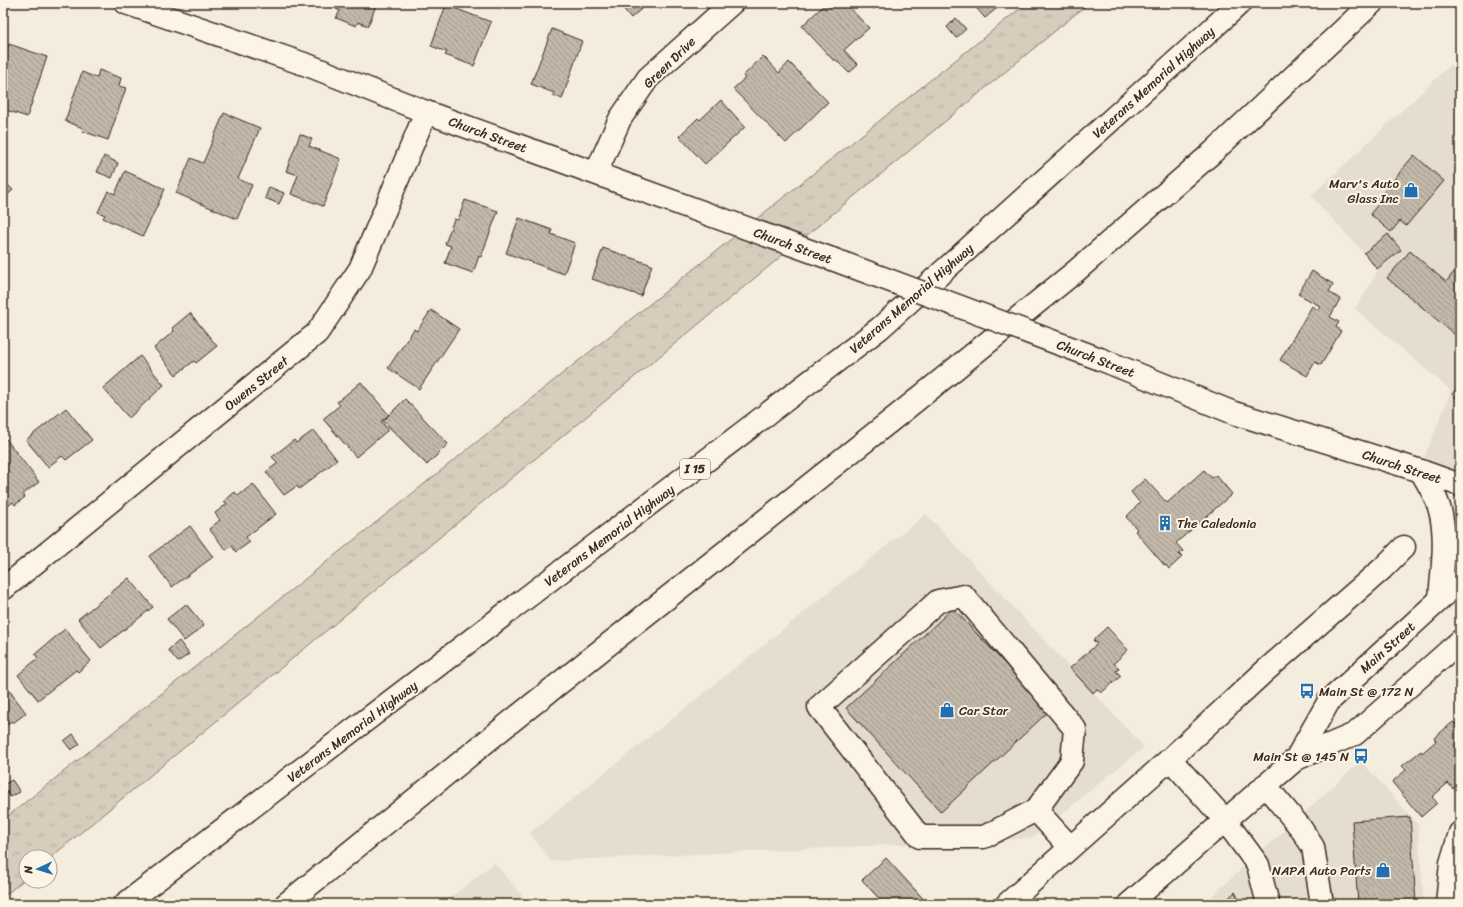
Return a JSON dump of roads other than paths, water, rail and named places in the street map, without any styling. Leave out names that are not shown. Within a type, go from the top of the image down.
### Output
[{"type":"main road","name":"Church Street","points":[[126,3],[310,66],[426,112],[832,259],[1100,359],[1234,413],[1421,471],[1460,485]]},
{"type":"main road","name":"Green Drive","points":[[596,173],[620,119],[648,78],[732,3]]},
{"type":"main road","name":"Veterans Memorial Highway","points":[[125,904],[880,328],[1240,3]]},
{"type":"main road","points":[[286,904],[513,720],[904,410],[1076,271],[1213,152],[1372,3]]},
{"type":"main road","name":"Owens Street","points":[[3,589],[317,333],[360,269],[426,112]]},
{"type":"main road","points":[[1421,471],[1439,506],[1443,528],[1440,599]]},
{"type":"main road","points":[[1007,904],[1170,760],[1265,671],[1382,569],[1404,547]]},
{"type":"main road","name":"Main Street","points":[[1296,759],[1329,701],[1460,581]]},
{"type":"main road","points":[[964,596],[1075,729],[1072,761],[1036,810],[984,837],[920,837],[819,707],[938,601],[964,596]]},
{"type":"main road","name":"Main Street","points":[[1130,904],[1296,759],[1355,734],[1460,641]]},
{"type":"main road","points":[[1170,760],[1225,820],[1258,865],[1268,904]]},
{"type":"main road","points":[[1265,785],[1300,827],[1313,846],[1322,904]]},
{"type":"main road","points":[[1036,810],[1070,848]]},
{"type":"main road","points":[[1447,904],[1451,863],[1460,833]]},
{"type":"place","name":"Marv's Auto Glass Inc","points":[[1411,190]]},
{"type":"place","name":"The Caledonia","points":[[1165,523]]},
{"type":"place","name":"Main St @ 172 N","points":[[1307,691]]},
{"type":"place","name":"Car Star","points":[[947,710]]},
{"type":"place","name":"Main St @ 145 N","points":[[1361,756]]},
{"type":"place","name":"NAPA Auto Parts","points":[[1383,870]]}]
